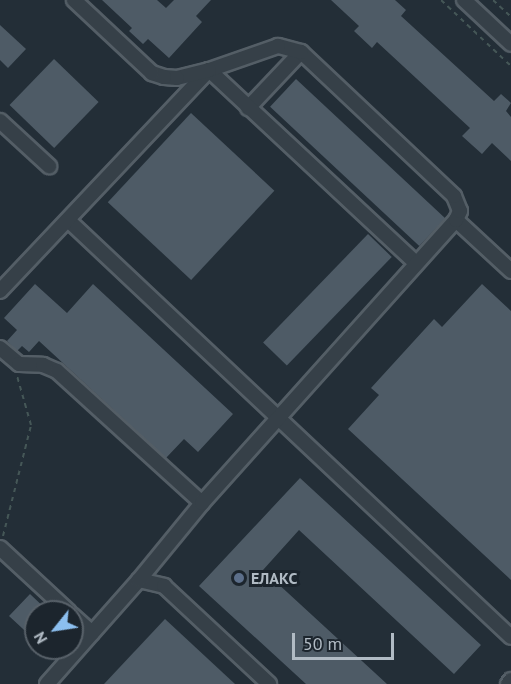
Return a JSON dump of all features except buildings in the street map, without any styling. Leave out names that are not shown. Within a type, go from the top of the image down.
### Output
[{"type":"street","points":[[53,682],[202,503],[456,220],[460,211],[454,196],[301,52],[278,46],[209,70],[177,78],[152,73],[74,0]]},
{"type":"street","points":[[464,0],[511,44]]},
{"type":"street","points":[[248,108],[301,52]]},
{"type":"street","points":[[209,70],[416,263]]},
{"type":"street","points":[[0,291],[209,70]]},
{"type":"street","points":[[0,121],[49,166]]},
{"type":"street","points":[[68,220],[280,417],[511,637]]},
{"type":"street","points":[[456,220],[511,271]]},
{"type":"street","points":[[0,348],[12,360],[27,366],[43,365],[57,371],[202,503]]},
{"type":"street","points":[[0,548],[57,600]]},
{"type":"street","points":[[139,580],[164,586],[269,684]]},
{"type":"street","points":[[84,625],[92,633]]},
{"type":"street","points":[[508,684],[511,680]]},
{"type":"path","points":[[441,0],[511,66]]},
{"type":"path","points":[[493,0],[511,17]]},
{"type":"path","points":[[0,548],[31,425],[12,360]]},
{"type":"place","name":"ЕЛАКС","points":[[239,578]]}]
